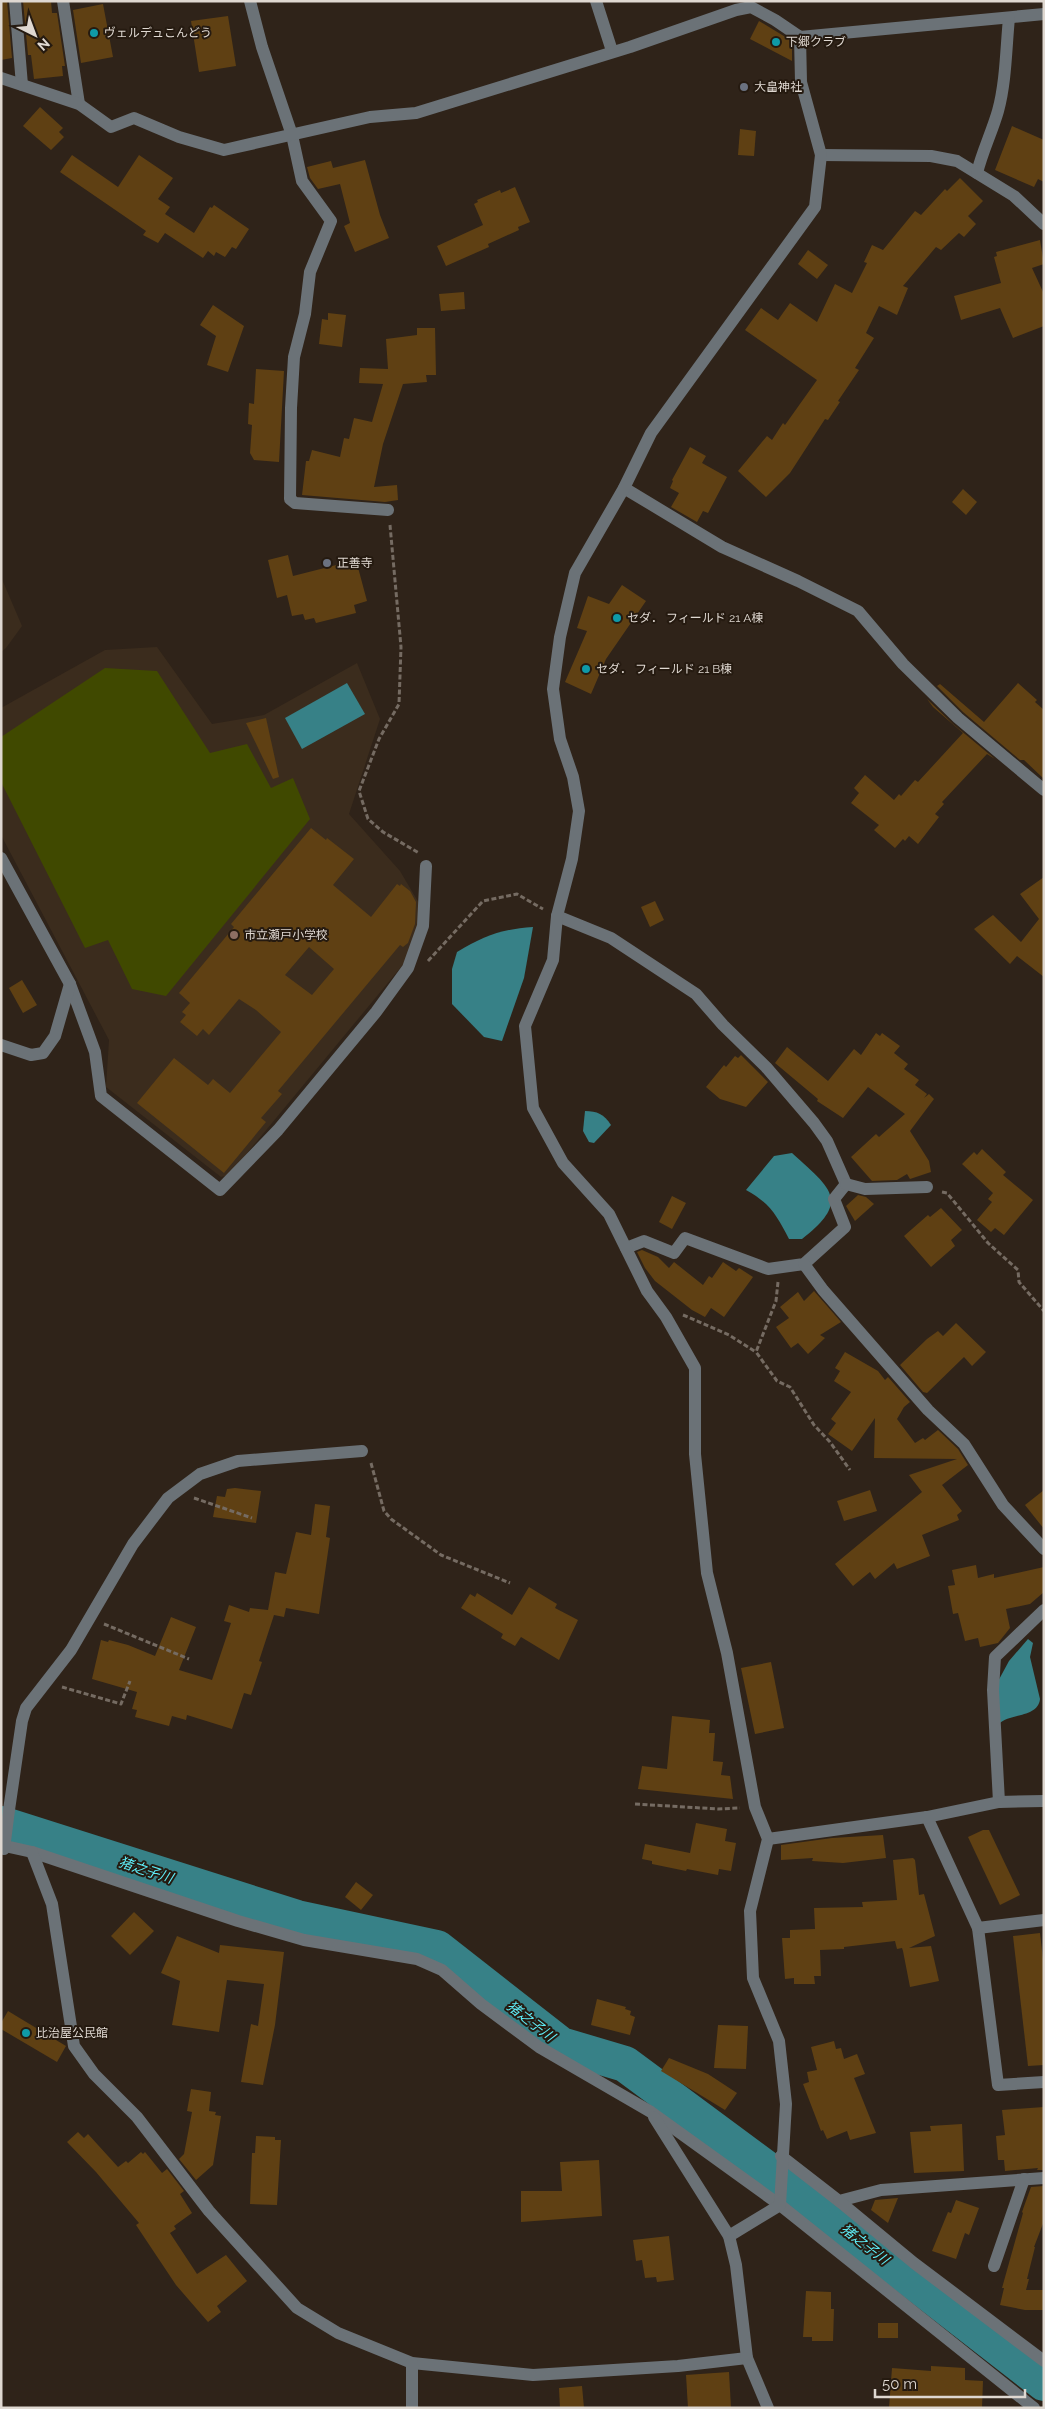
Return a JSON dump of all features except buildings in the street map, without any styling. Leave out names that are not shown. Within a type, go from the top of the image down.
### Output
[{"type":"street","points":[[15,1],[22,85]]},
{"type":"street","points":[[63,1],[79,104]]},
{"type":"street","points":[[250,1],[262,47],[292,135],[302,181],[331,221],[310,272],[305,314],[294,357],[290,418],[290,499],[295,503],[388,510]]},
{"type":"street","points":[[596,1],[612,51]]},
{"type":"street","points":[[1,78],[79,104],[111,127],[134,118],[179,136],[224,150],[370,117],[416,113],[630,47],[736,6],[751,7],[800,37],[1044,14]]},
{"type":"street","points":[[977,174],[983,148],[998,111],[1005,65],[1009,18]]},
{"type":"street","points":[[780,2201],[781,2160],[786,2104],[779,2040],[753,1978],[750,1911],[768,1839],[755,1807],[727,1652],[707,1573],[695,1454],[695,1368],[666,1317],[647,1291],[609,1214],[563,1163],[533,1108],[525,1026],[553,960],[557,916],[572,860],[579,811],[573,777],[560,739],[553,689],[560,637],[575,573],[624,488],[652,433],[815,207],[820,155],[801,82],[800,37]]},
{"type":"street","points":[[820,155],[931,156],[957,161],[1014,196],[1044,224]]},
{"type":"street","points":[[624,488],[722,547],[798,581],[858,611],[903,664],[958,718],[1044,790]]},
{"type":"street","points":[[1,858],[70,984],[95,1052],[101,1096],[220,1190],[278,1130],[376,1012],[408,968],[423,926],[426,866]]},
{"type":"street","points":[[557,916],[611,938],[696,994],[723,1025],[766,1067],[814,1123],[826,1140],[846,1184]]},
{"type":"street","points":[[1,1045],[31,1055],[43,1053],[55,1036],[70,984]]},
{"type":"street","points":[[846,1184],[866,1189],[927,1187]]},
{"type":"street","points":[[626,1248],[644,1241],[674,1254],[685,1238],[768,1270],[804,1264],[845,1227],[834,1199],[846,1184]]},
{"type":"street","points":[[804,1264],[823,1290],[928,1410],[964,1444],[1003,1505],[1044,1549]]},
{"type":"street","points":[[362,1451],[238,1462],[200,1474],[168,1498],[133,1544],[72,1650],[26,1708],[22,1721],[2,1847],[32,1852],[238,1921],[304,1940],[417,1959],[442,1970],[481,2004],[538,2047],[651,2112],[780,2201],[1034,2408]]},
{"type":"street","points":[[999,1802],[993,1690],[995,1657],[1044,1610]]},
{"type":"street","points":[[768,1839],[927,1818],[999,1802],[1044,1800]]},
{"type":"street","points":[[927,1818],[978,1928],[998,2086],[1044,2082]]},
{"type":"street","points":[[32,1852],[52,1904],[74,2046],[94,2074],[137,2117],[209,2211],[297,2308],[338,2333],[412,2363],[533,2375],[678,2366],[747,2358]]},
{"type":"street","points":[[978,1928],[1044,1920]]},
{"type":"street","points":[[651,2112],[729,2236],[736,2265],[747,2358],[768,2408]]},
{"type":"street","points":[[781,2160],[839,2201],[914,2262],[1044,2362]]},
{"type":"street","points":[[839,2201],[881,2190],[1044,2178]]},
{"type":"street","points":[[994,2266],[1024,2179]]},
{"type":"street","points":[[729,2236],[780,2201]]},
{"type":"street","points":[[412,2363],[412,2408]]},
{"type":"path","points":[[388,510],[401,647],[399,704],[379,739],[359,791],[368,819],[384,832],[420,854],[426,866]]},
{"type":"path","points":[[483,900],[517,894],[557,916]]},
{"type":"path","points":[[927,1187],[947,1193],[988,1242],[1018,1270],[1019,1282],[1044,1311]]},
{"type":"path","points":[[756,1352],[776,1300],[778,1278],[791,1267]]},
{"type":"path","points":[[654,1300],[734,1337],[756,1352],[777,1381],[790,1387],[814,1425],[830,1442],[850,1470]]},
{"type":"path","points":[[362,1451],[369,1456],[384,1511],[391,1519],[441,1555],[510,1584]]},
{"type":"path","points":[[168,1498],[188,1496],[252,1518]]},
{"type":"path","points":[[91,1618],[189,1658]]},
{"type":"path","points":[[46,1683],[121,1704],[130,1681]]},
{"type":"path","points":[[635,1804],[718,1809],[755,1807]]},
{"type":"shaded area","points":[[1,577],[22,626],[1,652]]},
{"type":"shaded area","name":"市立瀬戸小学校","points":[[157,647],[212,724],[264,715],[357,663],[380,719],[349,814],[400,871],[423,910],[406,961],[229,1175],[221,1177],[106,1087],[109,1040],[1,835],[1,708],[105,650]]},
{"type":"green space","points":[[105,668],[157,671],[210,753],[247,744],[271,788],[293,778],[310,819],[166,996],[132,989],[108,940],[85,948],[1,782],[1,737]]},
{"type":"water","points":[[347,683],[365,714],[302,749],[285,718]]},
{"type":"water","points":[[533,927],[524,978],[502,1041],[484,1037],[452,1004],[452,969],[457,952],[494,934]]},
{"type":"water","points":[[585,1111],[600,1114],[611,1125],[594,1143],[589,1142],[583,1131]]},
{"type":"water","points":[[792,1153],[817,1176],[830,1194],[831,1204],[827,1214],[802,1239],[789,1239],[781,1223],[767,1205],[746,1190],[774,1156]]},
{"type":"water","points":[[1028,1639],[1033,1643],[1030,1657],[1040,1699],[1038,1705],[1029,1712],[999,1724],[996,1685],[1009,1661]]},
{"type":"waterway","name":"猪之子川","points":[[1,1824],[297,1918],[437,1948],[561,2045],[625,2064],[806,2198],[1044,2383]]},
{"type":"place","name":"ヴェルデュこんどう","points":[[94,33]]},
{"type":"place","name":"下郷クラブ","points":[[776,42]]},
{"type":"place","name":"大畠神社","points":[[744,87]]},
{"type":"place","name":"正善寺","points":[[327,563]]},
{"type":"place","name":"セダ． フィールド 21 A棟","points":[[617,618]]},
{"type":"place","name":"セダ． フィールド 21 B棟","points":[[586,669]]},
{"type":"place","name":"市立瀬戸小学校","points":[[234,935]]},
{"type":"place","name":"比治屋公民館","points":[[26,2033]]}]
